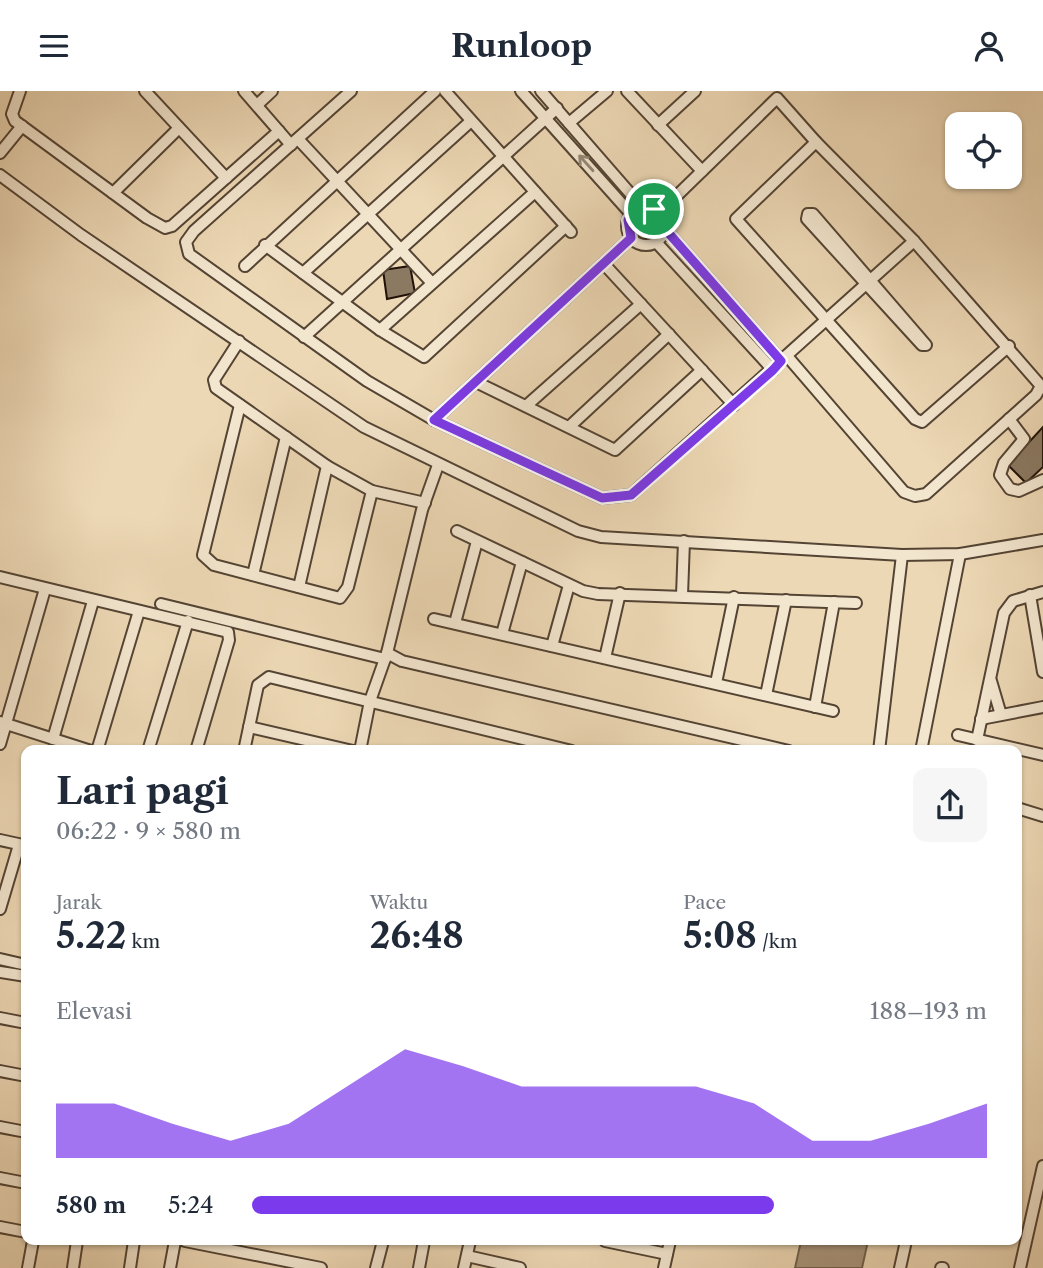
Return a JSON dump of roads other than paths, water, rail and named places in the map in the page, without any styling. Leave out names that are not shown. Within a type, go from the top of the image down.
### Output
[{"type":"street","points":[[20,91],[12,114],[22,126],[165,228],[279,131]]},
{"type":"street","points":[[145,91],[226,178]]},
{"type":"street","points":[[244,91],[279,131],[337,180],[432,283]]},
{"type":"street","points":[[257,105],[272,91]]},
{"type":"street","points":[[351,91],[194,231],[186,242],[189,254],[367,381],[434,420],[602,498],[616,499],[631,495],[914,241]]},
{"type":"street","points":[[244,266],[435,91]]},
{"type":"street","points":[[265,245],[380,330],[425,357],[569,229],[445,91]]},
{"type":"street","points":[[521,91],[631,214]]},
{"type":"street","points":[[541,91],[642,207],[660,212]]},
{"type":"street","points":[[569,123],[607,91]]},
{"type":"street","points":[[627,91],[702,171]]},
{"type":"street","points":[[659,125],[695,91]]},
{"type":"street","points":[[656,242],[780,362],[904,492],[915,496],[926,494],[1036,395],[1041,386],[1009,346],[914,241],[773,95],[660,212]]},
{"type":"street","points":[[304,337],[556,108]]},
{"type":"street","points":[[303,273],[471,121]]},
{"type":"street","points":[[0,153],[22,126]]},
{"type":"street","points":[[113,193],[179,128]]},
{"type":"street","points":[[817,142],[736,219],[919,422],[1009,346]]},
{"type":"street","points":[[0,175],[81,235],[364,427],[578,531],[601,537],[902,555],[960,554],[1043,541]]},
{"type":"street","points":[[380,330],[535,192]]},
{"type":"street","points":[[642,207],[631,214],[627,226],[631,238],[642,245],[656,242],[665,229]]},
{"type":"street","points":[[660,212],[665,229],[780,362]]},
{"type":"street","points":[[868,282],[807,219],[808,214],[813,214],[868,282],[922,345],[926,345],[868,282]]},
{"type":"street","points":[[434,420],[631,238]]},
{"type":"street","points":[[604,264],[734,405]]},
{"type":"street","points":[[526,406],[640,304]]},
{"type":"street","points":[[569,427],[669,334]]},
{"type":"street","points":[[239,341],[214,380],[216,388],[327,466],[372,491],[425,503]]},
{"type":"street","points":[[476,382],[615,450],[702,370]]},
{"type":"street","points":[[240,405],[203,555],[214,565],[340,599],[345,594],[372,491]]},
{"type":"street","points":[[1009,419],[1024,439],[1004,463],[1000,475],[1004,484],[1019,491],[1043,480]]},
{"type":"street","points":[[253,575],[286,436]]},
{"type":"street","points":[[361,745],[370,701],[386,656],[425,503],[438,465]]},
{"type":"street","points":[[299,587],[327,466]]},
{"type":"street","points":[[457,531],[569,585],[598,594],[856,603]]},
{"type":"street","points":[[455,624],[477,541]]},
{"type":"street","points":[[682,595],[684,541]]},
{"type":"street","points":[[922,745],[960,554]]},
{"type":"street","points":[[880,745],[902,555]]},
{"type":"street","points":[[502,634],[522,562]]},
{"type":"street","points":[[0,577],[228,632],[229,640],[198,745]]},
{"type":"street","points":[[552,646],[569,585]]},
{"type":"street","points":[[0,744],[45,589]]},
{"type":"street","points":[[977,740],[1004,613],[1013,601],[1043,592]]},
{"type":"street","points":[[605,658],[620,593]]},
{"type":"street","points":[[1030,595],[1043,672]]},
{"type":"street","points":[[716,683],[734,597]]},
{"type":"street","points":[[766,695],[786,600]]},
{"type":"street","points":[[53,739],[93,601]]},
{"type":"street","points":[[815,707],[834,602]]},
{"type":"street","points":[[161,604],[763,745]]},
{"type":"street","points":[[92,745],[139,611]]},
{"type":"street","points":[[434,619],[834,711]]},
{"type":"street","points":[[150,745],[188,621]]},
{"type":"street","points":[[245,745],[258,685],[268,677],[548,745]]},
{"type":"street","points":[[990,677],[1001,715]]},
{"type":"street","points":[[981,719],[1043,707]]},
{"type":"street","points":[[4,723],[73,745]]},
{"type":"street","points":[[249,727],[327,745]]},
{"type":"street","points":[[958,735],[999,745]]},
{"type":"street","points":[[518,745],[520,738]]},
{"type":"street","points":[[1022,750],[1043,755]]},
{"type":"street","points":[[1022,810],[1043,816]]},
{"type":"street","points":[[0,840],[21,845]]},
{"type":"street","points":[[0,909],[21,851]]},
{"type":"street","points":[[0,959],[21,964]]},
{"type":"street","points":[[0,972],[21,975]]},
{"type":"street","points":[[0,1018],[21,1022]]},
{"type":"street","points":[[0,1071],[21,1075]]},
{"type":"street","points":[[0,1127],[21,1131]]},
{"type":"street","points":[[1020,1268],[1042,1171]]},
{"type":"street","points":[[0,1178],[21,1182]]},
{"type":"street","points":[[0,1227],[21,1231]]},
{"type":"street","points":[[27,1268],[32,1245]]},
{"type":"street","points":[[72,1245],[73,1268]]},
{"type":"street","points":[[130,1268],[133,1245]]},
{"type":"street","points":[[172,1268],[175,1245]]},
{"type":"street","points":[[205,1245],[321,1268]]},
{"type":"street","points":[[376,1268],[382,1245]]},
{"type":"street","points":[[419,1268],[423,1245]]},
{"type":"street","points":[[464,1268],[469,1245]]},
{"type":"street","points":[[623,1245],[667,1254]]},
{"type":"street","points":[[664,1268],[669,1245]]},
{"type":"street","points":[[900,1268],[905,1245]]},
{"type":"street","points":[[467,1256],[520,1268]]}]
